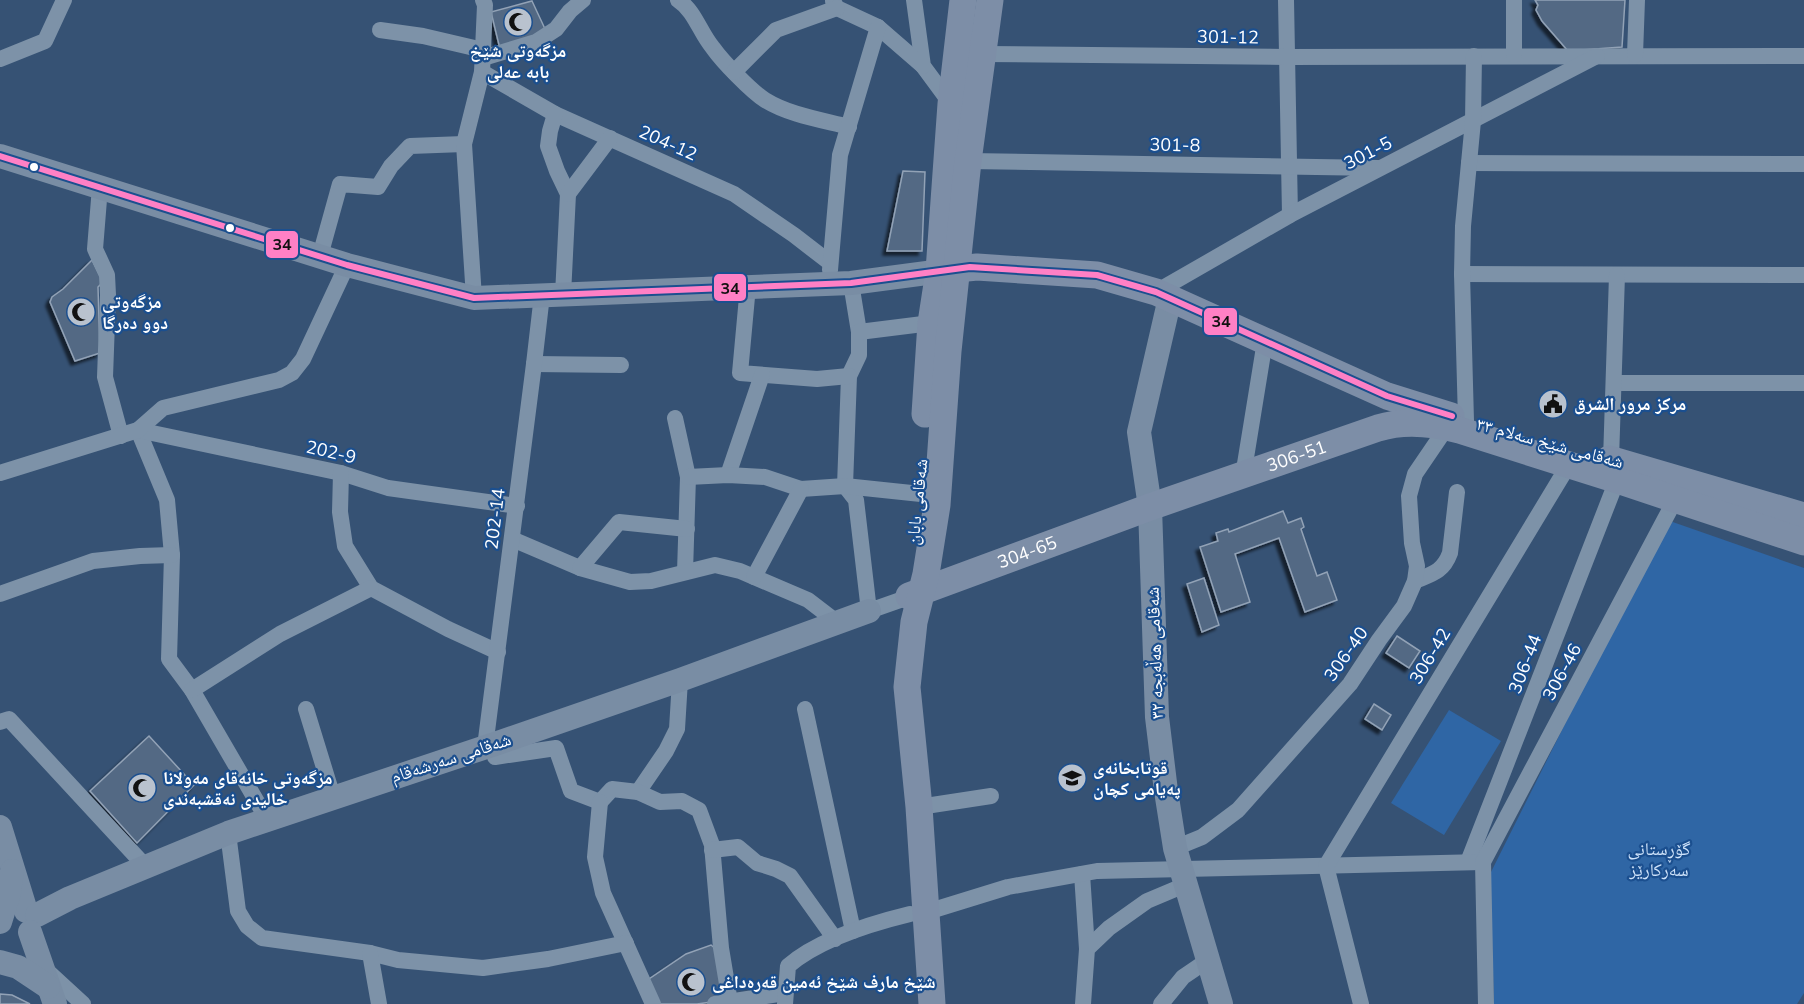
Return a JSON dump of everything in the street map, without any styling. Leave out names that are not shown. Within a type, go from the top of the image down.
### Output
[{"type":"main road","name":"شەقامی بابان","points":[[916,1004],[894,688],[913,594],[931,323],[948,270],[951,104],[963,0]]},
{"type":"main road","points":[[932,1004],[908,915],[919,807],[908,687],[914,622],[913,594],[937,505],[948,351],[948,270],[968,161],[990,0]]},
{"type":"main road","name":"شەقامی شێخ سەلام ٣٣","points":[[948,270],[977,267],[1097,275],[1163,295],[1387,396],[1456,424],[1614,470],[1804,516]]},
{"type":"main road","points":[[1364,385],[1373,404],[1374,419],[1368,432]]},
{"type":"main road","name":"306-51","points":[[1150,507],[1389,425],[1456,424]]},
{"type":"main road","name":"شەقامی شێخ سەلام ٣٣","points":[[1528,445],[1568,466],[1614,470],[1675,500],[1804,542]]},
{"type":"main road","name":"304-65","points":[[913,594],[1150,507]]},
{"type":"street","points":[[0,59],[45,41],[63,0]]},
{"type":"street","points":[[474,298],[464,144],[483,60],[485,5],[483,0]]},
{"type":"street","points":[[380,30],[423,36],[483,60],[536,42],[556,29],[570,10],[583,0]]},
{"type":"street","points":[[678,0],[686,5],[712,48],[765,100],[792,112],[849,127]]},
{"type":"street","points":[[914,0],[923,66]]},
{"type":"street","points":[[1286,0],[1290,215]]},
{"type":"street","points":[[1514,0],[1514,55]]},
{"type":"street","points":[[1635,55],[1636,0]]},
{"type":"street","points":[[734,72],[776,30],[835,4],[878,27],[923,66],[951,104]]},
{"type":"street","points":[[878,27],[840,155],[837,276],[859,332],[859,355],[849,376],[845,486],[856,500],[869,611],[913,594]]},
{"type":"street","name":"301-12","points":[[982,54],[1286,57],[1804,56]]},
{"type":"street","name":"301-5","points":[[1163,295],[1290,215],[1600,55]]},
{"type":"street","points":[[1456,424],[1463,226],[1473,121],[1474,56]]},
{"type":"street","name":"204-12","points":[[483,60],[555,114],[734,194],[794,235],[837,276]]},
{"type":"street","points":[[555,114],[548,146],[568,194],[610,138]]},
{"type":"street","points":[[320,256],[340,184],[378,187],[391,166],[410,146],[464,144]]},
{"type":"street","points":[[0,156],[320,256],[474,298],[748,286],[837,276],[948,270]]},
{"type":"street","name":"301-8","points":[[968,161],[1381,168]]},
{"type":"street","points":[[1469,163],[1804,164]]},
{"type":"street","points":[[100,187],[95,249],[107,275],[105,377],[121,436]]},
{"type":"street","name":"202-14","points":[[490,752],[498,652],[534,364],[553,295],[568,194]]},
{"type":"street","points":[[0,473],[138,430],[163,408],[279,380],[292,373],[303,359],[347,264]]},
{"type":"street","points":[[1462,274],[1804,275]]},
{"type":"street","name":"306-44","points":[[1476,862],[1614,470],[1617,275]]},
{"type":"street","points":[[748,286],[740,373],[817,379],[849,376]]},
{"type":"street","name":"شەقامی هەڵەبجە ٣٢","points":[[1163,295],[1139,432],[1150,507],[1157,717],[1166,791],[1180,868],[1221,1004]]},
{"type":"street","points":[[859,332],[931,323]]},
{"type":"street","points":[[1243,476],[1265,341]]},
{"type":"street","points":[[534,364],[621,365]]},
{"type":"street","points":[[728,475],[762,375]]},
{"type":"street","points":[[1614,383],[1804,383]]},
{"type":"street","points":[[675,418],[688,477],[685,573]]},
{"type":"street","name":"306-40","points":[[1087,949],[1109,928],[1147,901],[1180,868],[1202,837],[1239,810],[1350,684],[1404,606],[1415,582],[1417,566],[1412,543],[1409,496],[1415,474],[1456,424]]},
{"type":"street","points":[[138,430],[167,500],[172,555],[169,659],[192,690],[267,819]]},
{"type":"street","name":"202-9","points":[[138,430],[341,473],[388,488],[517,506]]},
{"type":"street","name":"306-42","points":[[1326,866],[1568,466]]},
{"type":"street","points":[[341,473],[340,512],[345,546],[371,588],[448,629],[498,652]]},
{"type":"street","points":[[688,477],[728,475],[765,477],[801,489],[845,486],[921,494]]},
{"type":"street","points":[[754,577],[801,489]]},
{"type":"street","points":[[1415,582],[1441,569],[1447,563],[1452,545],[1457,492]]},
{"type":"street","name":"306-46","points":[[1476,862],[1675,500]]},
{"type":"street","points":[[580,568],[619,522],[687,529]]},
{"type":"street","points":[[512,539],[580,568],[630,582],[651,581],[715,565],[754,577],[808,600],[837,623]]},
{"type":"street","points":[[0,594],[93,561],[172,555]]},
{"type":"street","points":[[192,690],[280,634],[371,588]]},
{"type":"street","name":"شەقامی سەرشەقام","points":[[18,923],[70,898],[228,833],[333,797],[490,752],[869,611]]},
{"type":"street","points":[[638,792],[666,751],[677,729],[680,681]]},
{"type":"street","points":[[306,709],[333,797]]},
{"type":"street","points":[[805,709],[853,932]]},
{"type":"street","points":[[0,722],[9,719],[146,867]]},
{"type":"street","points":[[490,752],[556,748],[571,791],[600,802]]},
{"type":"street","points":[[653,1004],[603,893],[595,857],[600,802],[612,789],[638,792],[660,802],[682,801],[699,810],[712,845],[721,948],[722,1003],[785,998],[788,966],[795,959],[835,939],[908,915],[1008,887],[1097,871],[1476,862],[1486,1004]]},
{"type":"street","points":[[919,807],[991,796]]},
{"type":"street","points":[[0,827],[12,865],[18,923],[40,965],[51,996]]},
{"type":"street","points":[[228,833],[238,911],[247,926],[262,938],[370,953],[398,960],[483,968],[548,959],[626,943]]},
{"type":"street","points":[[712,850],[738,847],[757,863],[790,876],[835,939]]},
{"type":"street","points":[[1326,866],[1360,1004]]},
{"type":"street","points":[[1082,874],[1087,949],[1083,1004]]},
{"type":"street","points":[[370,953],[380,1004]]},
{"type":"street","points":[[1161,1004],[1183,977],[1208,960]]},
{"type":"street","points":[[0,962],[18,967],[51,996]]},
{"type":"street","points":[[40,965],[83,1004]]},
{"type":"green space","name":"گۆڕستانی سەرکارێز","points":[[1667,520],[1804,568],[1804,993],[1797,1004],[1494,1004],[1490,874]]},
{"type":"green space","points":[[1449,710],[1501,741],[1444,835],[1391,803]]},
{"type":"building","points":[[1535,0],[1625,0],[1622,47],[1568,51],[1542,21],[1536,10],[1538,5]]},
{"type":"building","name":"مزگەوتی شێخ بابە عەلی","points":[[532,1],[546,31],[500,49],[491,12]]},
{"type":"building","points":[[903,171],[925,172],[922,251],[887,251]]},
{"type":"building","points":[[92,260],[103,282],[98,287],[100,353],[75,361],[50,302],[52,297]]},
{"type":"building","points":[[1283,511],[1288,523],[1301,518],[1304,527],[1301,529],[1317,576],[1327,572],[1337,600],[1305,612],[1279,538],[1235,554],[1250,602],[1221,612],[1200,547],[1218,541],[1216,533],[1228,529],[1229,532]]},
{"type":"building","points":[[1204,578],[1219,625],[1202,632],[1187,584]]},
{"type":"building","points":[[1397,636],[1420,651],[1409,668],[1386,653]]},
{"type":"building","points":[[1374,704],[1391,715],[1382,730],[1365,719]]},
{"type":"building","name":"مزگەوتی خانەقای مەولانا خالیدی نەقشبەندی","points":[[149,736],[194,785],[137,843],[90,791]]},
{"type":"building","points":[[711,945],[718,951],[726,1000],[697,1004],[657,1004],[646,981],[686,954]]},
{"type":"building","points":[[0,994],[12,995],[30,1004],[0,1004]]},
{"type":"transit line","name":"34","points":[[0,156],[347,265],[474,298],[851,283],[970,267],[1097,275],[1156,292],[1387,396],[1452,416]]},
{"type":"place","name":"مزگەوتی شێخ بابە عەلی","points":[[518,22]]},
{"type":"place","name":"مزگەوتی دوو دەرگا","points":[[81,312]]},
{"type":"place","name":"مرکز مرور الشرق","points":[[1553,404]]},
{"type":"place","name":"قوتابخانەی پەیامی کچان","points":[[1072,778]]},
{"type":"place","name":"مزگەوتی خانەقای مەولانا خالیدی نەقشبەندی","points":[[142,788]]},
{"type":"place","name":"شێخ مارف شێخ ئەمین قەرەداغی","points":[[691,982]]}]
